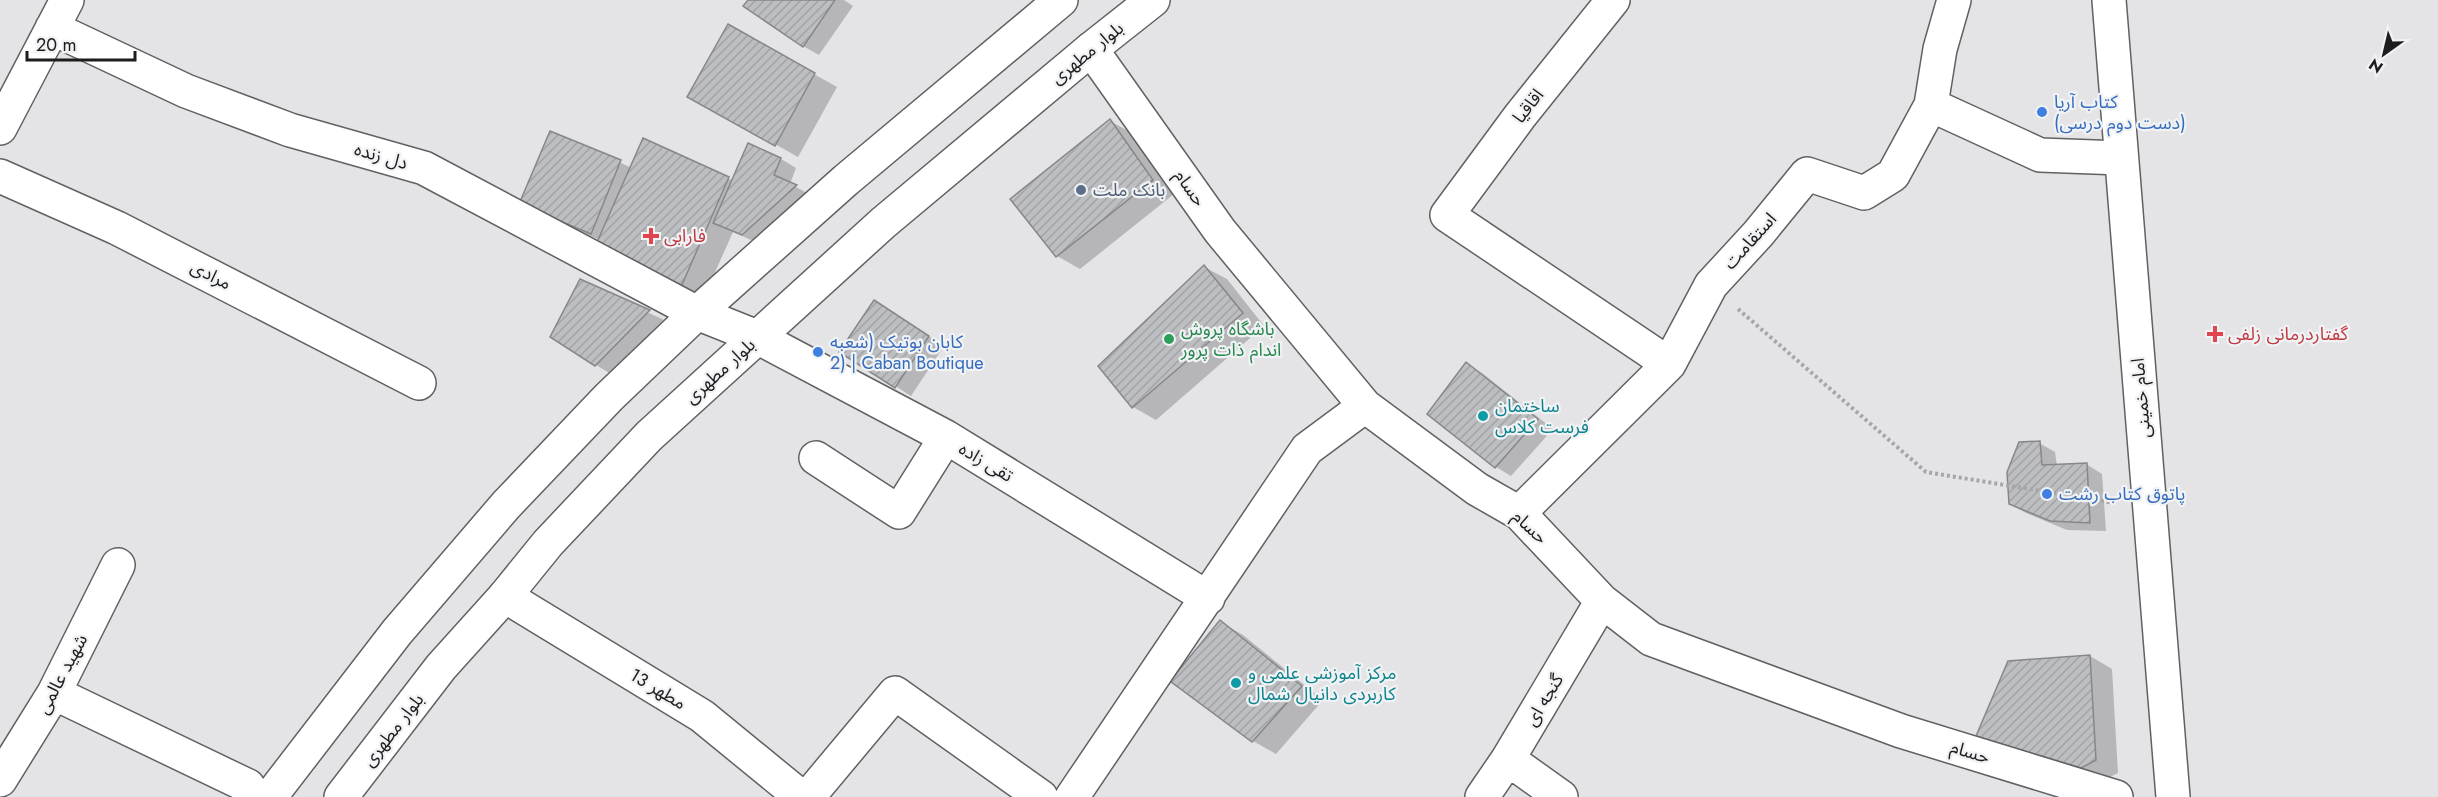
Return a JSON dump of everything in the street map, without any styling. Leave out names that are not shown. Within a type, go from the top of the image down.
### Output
[{"type":"street","points":[[0,128],[68,0]]},
{"type":"street","name":"بلوار مطهری","points":[[341,797],[441,667],[505,596],[548,543],[649,436],[883,223],[1153,0]]},
{"type":"street","name":"اقاقیا","points":[[1613,0],[1520,116],[1448,215],[1669,364]]},
{"type":"street","points":[[1954,0],[1940,48],[1931,105],[2040,156],[2121,158]]},
{"type":"street","name":"امام خمینی","points":[[2109,0],[2173,797]]},
{"type":"street","points":[[54,693],[259,791],[506,505],[609,397],[697,313],[846,180],[1056,1]]},
{"type":"street","name":"دل زنده","points":[[52,28],[186,91],[238,111],[290,130],[424,168],[697,313],[757,337]]},
{"type":"street","name":"حسام","points":[[1091,49],[1220,231],[1365,406],[1477,489],[1519,513],[1602,601],[1650,639],[1901,731],[2116,797]]},
{"type":"street","name":"استقامت","points":[[1519,513],[1669,364],[1710,285],[1758,234],[1807,174],[1864,194],[1893,175],[1931,105]]},
{"type":"street","name":"مرادی","points":[[0,176],[117,228],[418,383]]},
{"type":"street","name":"تقی زاده","points":[[757,337],[946,437],[1208,598]]},
{"type":"street","points":[[1072,797],[1307,449],[1365,406]]},
{"type":"street","points":[[816,458],[899,512],[946,437]]},
{"type":"street","name":"شهید عالمی","points":[[0,780],[54,693],[118,565]]},
{"type":"street","name":"مطهر 13","points":[[505,596],[702,716],[801,797]]},
{"type":"street","name":"گنجه ای","points":[[1482,797],[1508,759],[1602,601]]},
{"type":"street","points":[[808,797],[894,693],[1041,797]]},
{"type":"street","points":[[1508,759],[1561,797]]},
{"type":"path","points":[[1710,285],[1926,472],[2150,508]]},
{"type":"building","points":[[748,0],[835,0],[803,47],[743,6]]},
{"type":"building","points":[[728,24],[815,73],[775,146],[687,97]]},
{"type":"building","name":"بانک ملت","points":[[1110,119],[1153,180],[1056,257],[1010,199]]},
{"type":"building","points":[[550,131],[621,160],[591,234],[519,204]]},
{"type":"building","points":[[643,138],[729,177],[681,287],[594,249]]},
{"type":"building","points":[[748,143],[781,158],[774,175],[797,185],[742,235],[713,223]]},
{"type":"building","name":"باشگاه پروش اندام ذات پرور","points":[[1204,265],[1243,313],[1132,408],[1098,366]]},
{"type":"building","points":[[580,279],[650,310],[595,366],[550,337]]},
{"type":"building","points":[[874,300],[929,336],[895,388],[839,352]]},
{"type":"building","name":"ساختمان فرست کلاس","points":[[1466,362],[1538,419],[1495,468],[1427,414]]},
{"type":"building","points":[[2040,441],[2042,465],[2087,463],[2090,523],[2050,521],[2009,504],[2007,472],[2019,442]]},
{"type":"building","name":"مرکز آموزشی علمی و کاربردی دانیال شمال","points":[[1220,620],[1302,686],[1252,742],[1170,681]]},
{"type":"building","points":[[2090,655],[2096,760],[2081,768],[1976,736],[2008,661]]},
{"type":"place","name":"کتاب آریا (دست دوم درسی)","points":[[2042,112]]},
{"type":"place","name":"بانک ملت","points":[[1081,190]]},
{"type":"place","name":"فارابی","points":[[651,236]]},
{"type":"place","name":"گفتاردرمانی زلفی","points":[[2215,334]]},
{"type":"place","name":"باشگاه پروش اندام ذات پرور","points":[[1169,339]]},
{"type":"place","name":"کابان بوتیک (شعبه 2) | Caban Boutique","points":[[818,352]]},
{"type":"place","name":"ساختمان فرست کلاس","points":[[1483,416]]},
{"type":"place","name":"پاتوق کتاب رشت","points":[[2047,494]]},
{"type":"place","name":"مرکز آموزشی علمی و کاربردی دانیال شمال","points":[[1236,683]]}]
